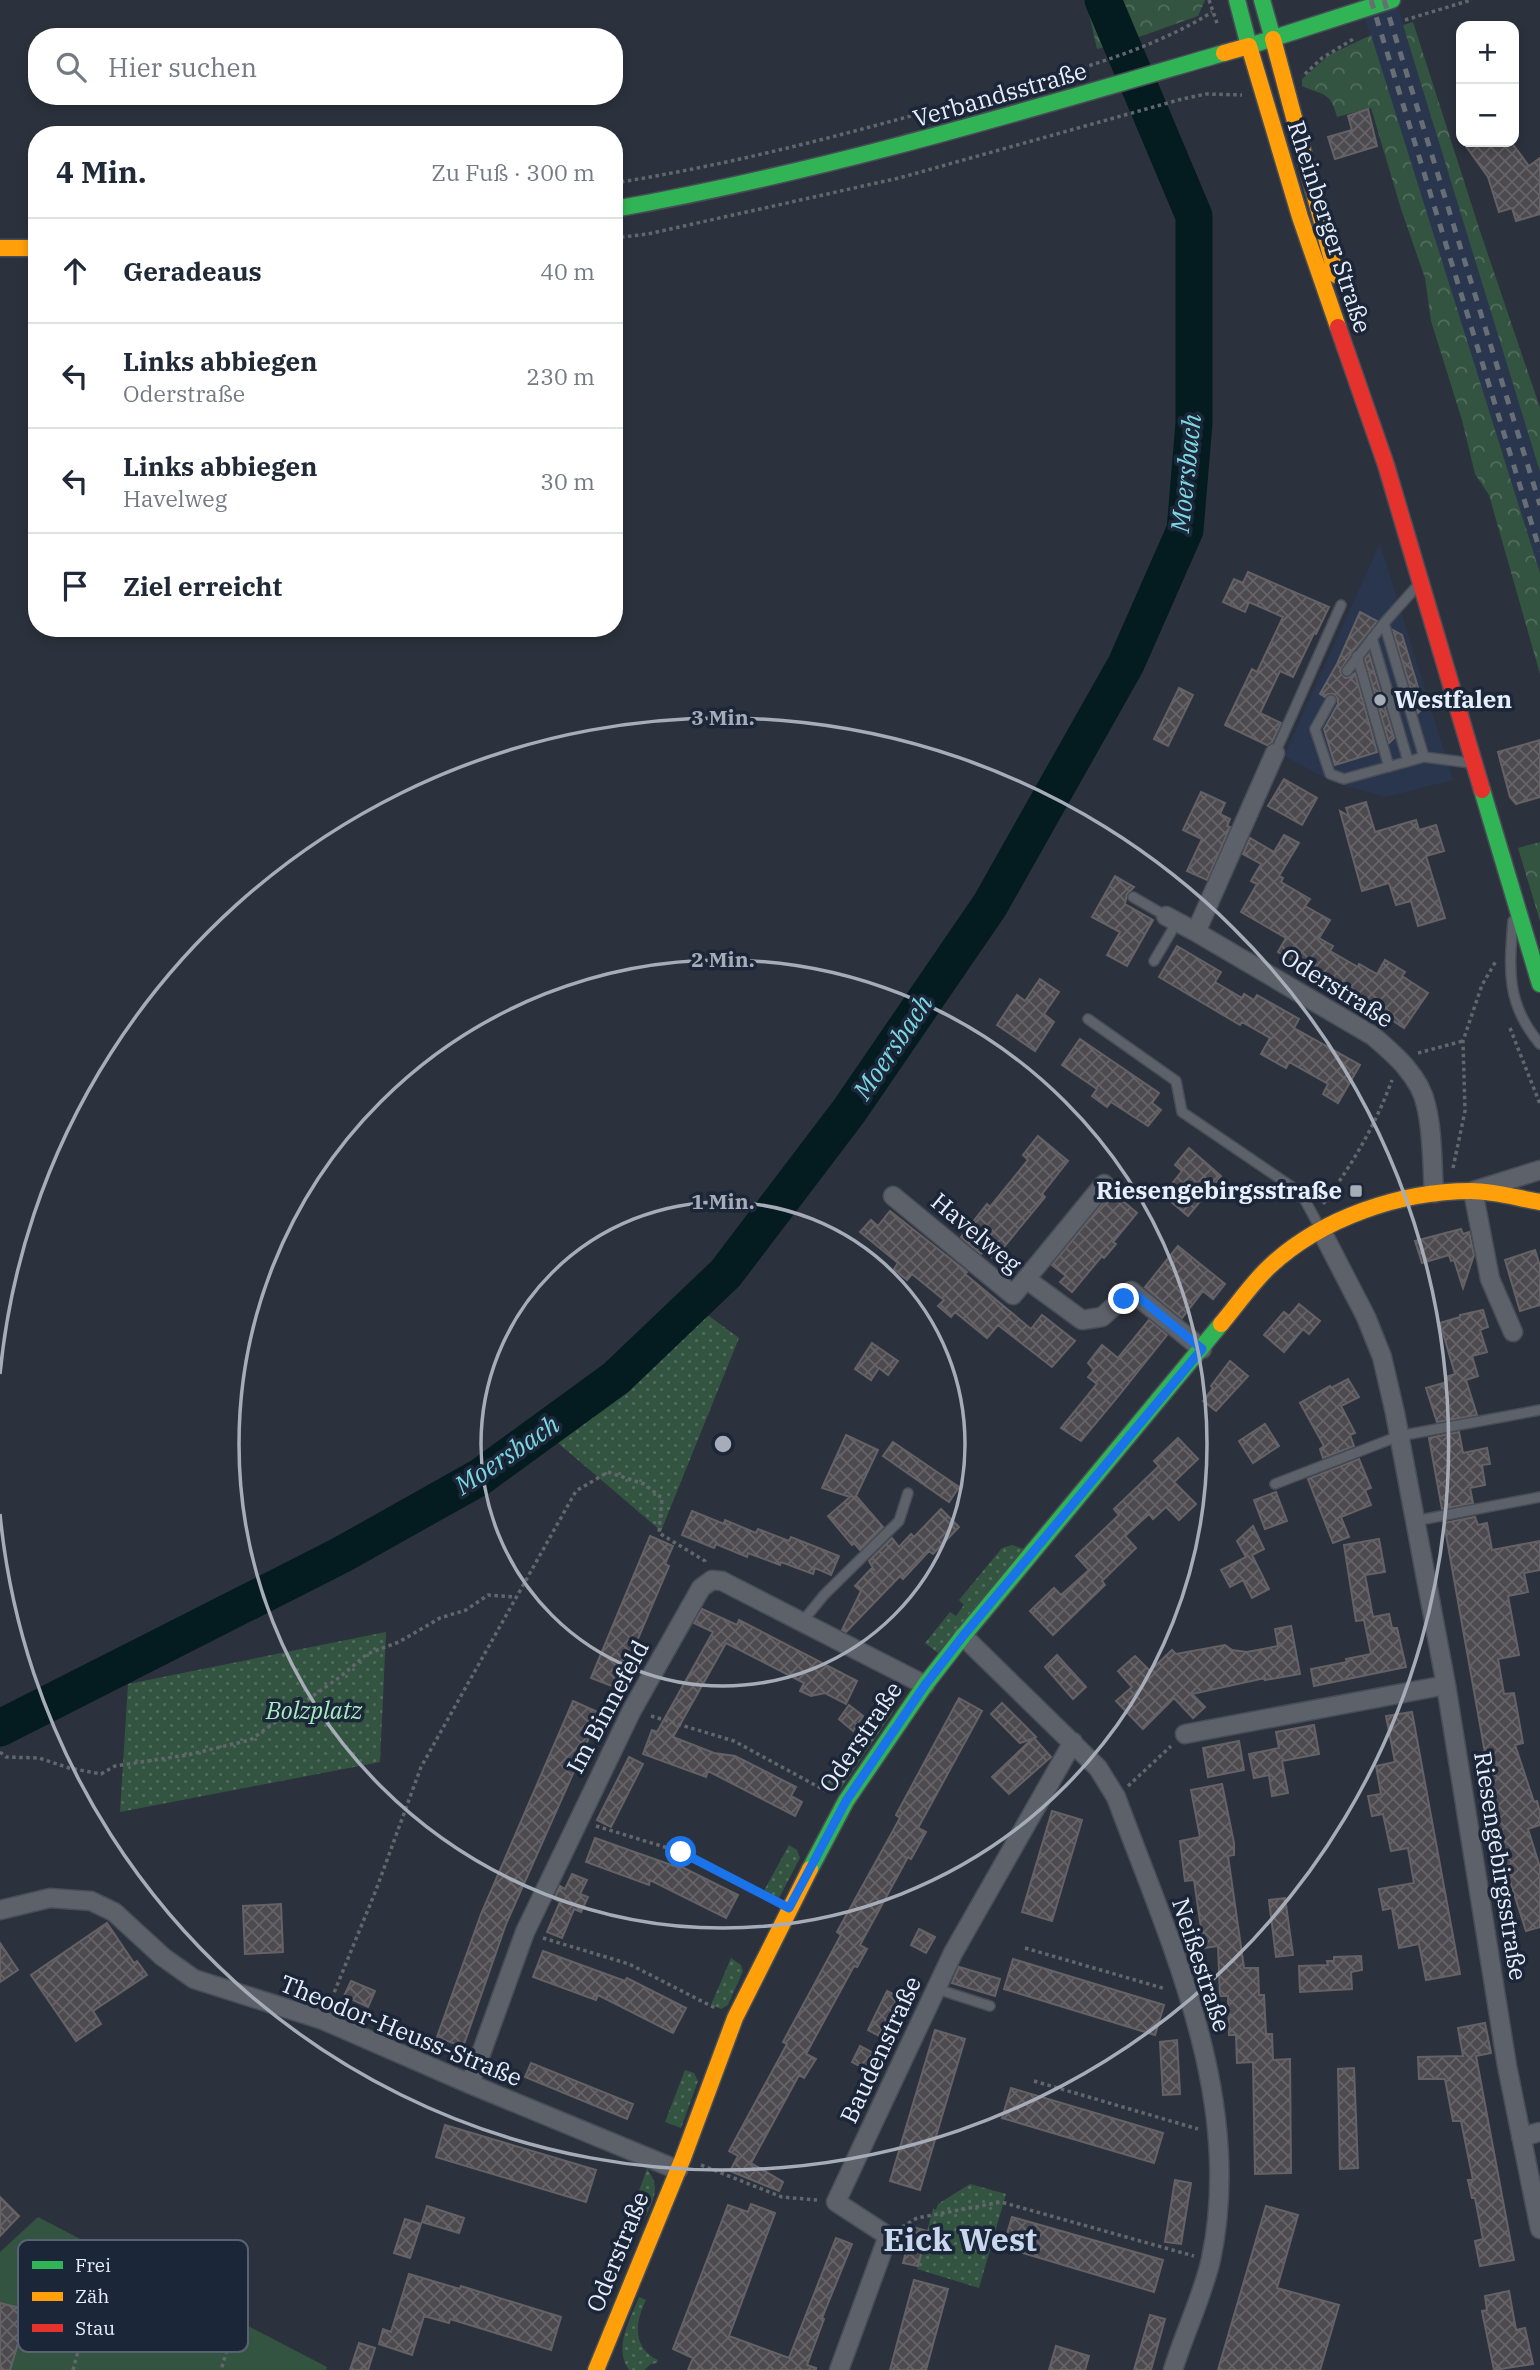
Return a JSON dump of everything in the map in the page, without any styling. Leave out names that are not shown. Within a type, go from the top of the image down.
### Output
[{"type":"main road","name":"Rheinberger Straße","points":[[1237,0],[1300,217],[1386,465]]},
{"type":"main road","name":"Rheinberger Straße","points":[[1262,0],[1386,465],[1540,984]]},
{"type":"main road","name":"Verbandsstraße","points":[[623,207],[794,175],[923,142],[1249,46],[1392,0]]},
{"type":"main road","points":[[0,248],[28,248]]},
{"type":"main road","name":"Oderstraße","points":[[598,2369],[735,2018],[789,1908],[846,1801],[925,1685],[963,1636],[1269,1266],[1292,1247],[1363,1211],[1440,1193],[1474,1191],[1540,1202]]},
{"type":"street","points":[[1196,932],[1275,753]]},
{"type":"street","name":"Oderstraße","points":[[1172,919],[1373,1036],[1401,1063],[1417,1082],[1426,1104],[1440,1193]]},
{"type":"street","name":"Oderstraße","points":[[1474,1191],[1540,1170]]},
{"type":"street","name":"Havelweg","points":[[893,1196],[1013,1295],[1104,1184]]},
{"type":"street","points":[[1474,1191],[1490,1279],[1513,1332]]},
{"type":"street","name":"Riesengebirgsstraße","points":[[1321,1230],[1366,1317],[1378,1347],[1399,1436],[1446,1685],[1507,2066],[1540,2229]]},
{"type":"street","name":"Havelweg","points":[[1026,1279],[1082,1320],[1102,1317],[1131,1291],[1202,1349]]},
{"type":"street","points":[[712,1580],[722,1581],[925,1685]]},
{"type":"street","name":"Im Binnefeld","points":[[470,2084],[525,1932],[577,1820],[632,1710],[701,1588],[712,1580]]},
{"type":"street","name":"Neißestraße","points":[[963,1636],[1098,1768],[1116,1797],[1189,1996],[1211,2078],[1220,2191],[1211,2260],[1174,2370]]},
{"type":"street","points":[[1185,1734],[1446,1685]]},
{"type":"street","name":"Baudenstraße","points":[[836,2202],[953,1953],[1073,1742]]},
{"type":"street","name":"Theodor-Heuss-Straße","points":[[0,1910],[50,1898],[90,1901],[114,1912],[163,1957],[194,1979],[323,2020],[470,2084],[680,2164]]},
{"type":"street","points":[[1521,2137],[1540,2132]]},
{"type":"street","points":[[836,2202],[888,2236],[839,2370]]},
{"type":"lane","points":[[1347,671],[1421,581]]},
{"type":"lane","points":[[1275,753],[1341,605]]},
{"type":"lane","points":[[1384,623],[1424,757]]},
{"type":"lane","points":[[1372,638],[1408,761]]},
{"type":"lane","points":[[1357,656],[1389,767]]},
{"type":"lane","points":[[1331,700],[1315,729],[1330,774],[1344,779],[1424,757],[1475,763]]},
{"type":"lane","points":[[1515,895],[1510,965],[1513,986],[1520,1017],[1540,1044]]},
{"type":"lane","points":[[1133,897],[1172,919],[1154,961]]},
{"type":"lane","points":[[1088,1019],[1176,1081],[1182,1112],[1301,1193],[1321,1230]]},
{"type":"lane","points":[[1275,1484],[1399,1436],[1540,1410]]},
{"type":"lane","points":[[802,1622],[824,1595],[900,1521],[908,1493]]},
{"type":"lane","points":[[1415,1521],[1540,1497]]},
{"type":"lane","points":[[937,1989],[990,2006]]},
{"type":"path","points":[[623,182],[829,139],[1024,85],[1160,41],[1213,12],[1209,0]]},
{"type":"path","points":[[1401,21],[1471,0]]},
{"type":"path","points":[[1285,82],[1303,77],[1322,58],[1362,34]]},
{"type":"path","points":[[623,237],[648,234],[899,178],[1167,103],[1206,94],[1241,95],[1261,89]]},
{"type":"path","points":[[1497,949],[1497,972]]},
{"type":"path","points":[[1440,1193],[1458,1149],[1465,1111],[1463,1041],[1482,985],[1496,961]]},
{"type":"path","points":[[1507,1018],[1540,1104]]},
{"type":"path","points":[[1321,1230],[1321,1207],[1350,1167],[1373,1127],[1401,1063],[1412,1054],[1463,1041]]},
{"type":"path","points":[[323,2020],[376,1890],[421,1767],[576,1491],[608,1472],[644,1484],[662,1498],[659,1533],[705,1561],[712,1580]]},
{"type":"path","points":[[0,1752],[6,1756],[39,1758],[69,1768],[101,1774],[115,1766],[187,1755],[250,1740],[368,1654],[399,1642],[440,1618],[466,1610],[488,1595],[516,1597]]},
{"type":"path","points":[[632,1710],[734,1741],[846,1801]]},
{"type":"path","points":[[1116,1797],[1185,1734]]},
{"type":"path","points":[[577,1820],[681,1852],[789,1908]]},
{"type":"path","points":[[525,1932],[629,1964],[735,2018]]},
{"type":"path","points":[[1025,1948],[1189,1996]]},
{"type":"path","points":[[1034,2081],[1216,2135]]},
{"type":"path","points":[[680,2164],[782,2197],[836,2202]]},
{"type":"path","points":[[888,2236],[916,2218],[1001,2202],[1211,2260]]},
{"type":"path","points":[[73,2370],[78,2352]]},
{"type":"path","points":[[221,2370],[226,2352]]},
{"type":"shaded area","points":[[1359,0],[1396,0],[1540,472],[1540,573]]},
{"type":"shaded area","points":[[1380,543],[1453,780],[1386,797],[1335,783],[1284,756]]},
{"type":"green space","points":[[1086,0],[1205,0],[1198,16],[1097,49]]},
{"type":"green space","points":[[1413,22],[1540,408],[1540,472],[1403,25]]},
{"type":"green space","points":[[1371,35],[1540,573],[1540,674],[1489,495],[1475,474],[1462,420],[1431,321],[1425,278],[1371,108],[1337,117],[1328,98],[1302,86],[1302,79],[1329,55]]},
{"type":"green space","points":[[1540,842],[1540,921],[1518,848]]},
{"type":"green space","points":[[694,1305],[739,1338],[661,1531],[537,1425],[655,1339]]},
{"type":"green space","points":[[1012,1545],[1024,1549],[938,1653],[925,1643],[950,1612],[956,1616],[964,1605],[959,1600],[1002,1548]]},
{"type":"green space","name":"Bolzplatz","points":[[386,1632],[380,1762],[120,1812],[128,1684]]},
{"type":"green space","points":[[892,1686],[893,1712],[840,1790],[825,1786]]},
{"type":"green space","points":[[789,1845],[797,1850],[800,1858],[779,1898],[771,1901],[761,1896]]},
{"type":"green space","points":[[731,1958],[741,1965],[743,1971],[728,2005],[721,2009],[711,2005]]},
{"type":"green space","points":[[685,2070],[694,2073],[698,2081],[681,2128],[665,2122]]},
{"type":"green space","points":[[647,2169],[654,2181],[655,2192],[646,2216],[641,2218],[630,2215]]},
{"type":"green space","points":[[970,2184],[1006,2194],[979,2288],[917,2269],[933,2209],[936,2210],[938,2204]]},
{"type":"green space","points":[[38,2217],[82,2240],[18,2240],[18,2352],[248,2352],[248,2326],[327,2367],[326,2370],[0,2370],[0,2252]]},
{"type":"green space","points":[[639,2297],[646,2300],[638,2325],[640,2342],[650,2355],[658,2360],[644,2370],[629,2370],[624,2361],[623,2343]]},
{"type":"building","points":[[1368,109],[1377,146],[1335,159],[1328,137],[1352,130],[1348,116]]},
{"type":"building","points":[[1467,147],[1515,147],[1529,166],[1540,158],[1540,214],[1516,221],[1512,208],[1499,212],[1488,177]]},
{"type":"building","points":[[1248,572],[1329,607],[1293,677],[1280,671],[1260,713],[1281,723],[1272,742],[1267,745],[1225,725],[1252,669],[1257,672],[1283,617],[1249,602],[1245,612],[1223,602],[1234,579],[1243,583]]},
{"type":"building","points":[[1360,612],[1377,621],[1340,671],[1345,678],[1355,673],[1377,752],[1335,765],[1324,729],[1338,704],[1338,699],[1334,694],[1325,697],[1320,694],[1337,664]]},
{"type":"building","points":[[1393,630],[1402,635],[1424,707],[1418,713]]},
{"type":"building","points":[[1369,654],[1394,738],[1389,743],[1365,659]]},
{"type":"building","points":[[1179,688],[1193,695],[1168,746],[1154,739]]},
{"type":"building","points":[[1540,740],[1540,797],[1516,804],[1510,797],[1498,752]]},
{"type":"building","points":[[1284,779],[1317,798],[1302,825],[1268,806]]},
{"type":"building","points":[[1201,792],[1225,803],[1220,814],[1230,819],[1227,826],[1230,827],[1207,880],[1187,871],[1202,839],[1183,830]]},
{"type":"building","points":[[1366,802],[1375,832],[1416,820],[1419,830],[1436,825],[1444,851],[1426,856],[1445,918],[1418,926],[1411,901],[1396,905],[1389,883],[1362,891],[1340,811],[1349,816],[1346,808]]},
{"type":"building","points":[[1284,835],[1299,843],[1279,876],[1283,878],[1281,882],[1310,899],[1305,906],[1330,920],[1319,938],[1333,946],[1330,951],[1377,974],[1385,960],[1405,972],[1402,976],[1428,993],[1404,1028],[1362,1000],[1360,1004],[1331,987],[1333,984],[1278,952],[1286,938],[1241,912],[1257,884],[1251,881],[1261,864],[1243,854],[1250,838],[1274,852]]},
{"type":"building","points":[[1115,876],[1134,887],[1127,894],[1125,904],[1153,920],[1127,966],[1107,955],[1120,932],[1092,917]]},
{"type":"building","points":[[1177,946],[1221,972],[1215,982],[1242,998],[1244,994],[1254,1000],[1257,995],[1299,1019],[1294,1028],[1360,1065],[1338,1103],[1323,1094],[1328,1084],[1289,1062],[1286,1068],[1261,1054],[1270,1038],[1242,1022],[1240,1025],[1159,977]]},
{"type":"building","points":[[1040,979],[1059,992],[1044,1014],[1054,1022],[1035,1051],[997,1025],[1017,995],[1025,1001]]},
{"type":"building","points":[[1080,1039],[1159,1093],[1152,1103],[1161,1110],[1148,1126],[1111,1102],[1107,1107],[1092,1096],[1097,1089],[1062,1065]]},
{"type":"building","points":[[1038,1136],[1068,1161],[1042,1194],[1045,1197],[994,1259],[984,1251],[981,1254],[961,1237],[987,1204],[990,1207],[1028,1160],[1023,1155]]},
{"type":"building","points":[[1189,1148],[1221,1176],[1188,1216],[1163,1195],[1182,1171],[1175,1165]]},
{"type":"building","points":[[1112,1192],[1137,1213],[1113,1242],[1116,1244],[1104,1258],[1102,1256],[1072,1292],[1060,1282],[1066,1276],[1052,1265]]},
{"type":"building","points":[[890,1211],[967,1272],[965,1274],[1031,1329],[1042,1315],[1075,1341],[1052,1367],[998,1325],[987,1338],[955,1312],[951,1317],[938,1306],[944,1300],[912,1274],[907,1280],[894,1269],[898,1263],[860,1232],[871,1220],[878,1226]]},
{"type":"building","points":[[1461,1229],[1463,1234],[1469,1232],[1474,1255],[1463,1288],[1454,1260],[1451,1261],[1449,1255],[1422,1263],[1415,1241]]},
{"type":"building","points":[[1178,1246],[1225,1284],[1213,1299],[1203,1291],[1182,1318],[1145,1287]]},
{"type":"building","points":[[1535,1250],[1540,1266],[1540,1305],[1520,1311],[1505,1260]]},
{"type":"building","points":[[1299,1304],[1320,1321],[1309,1334],[1303,1329],[1284,1352],[1264,1335],[1284,1312],[1289,1316]]},
{"type":"building","points":[[1483,1310],[1488,1327],[1480,1330],[1487,1352],[1472,1356],[1478,1376],[1466,1380],[1477,1415],[1437,1422],[1426,1388],[1447,1382],[1446,1377],[1455,1374],[1440,1323]]},
{"type":"building","points":[[1149,1320],[1167,1335],[1120,1394],[1081,1441],[1061,1428],[1097,1384],[1088,1377],[1094,1370],[1088,1363],[1102,1345],[1118,1358]]},
{"type":"building","points":[[872,1343],[898,1361],[888,1375],[879,1368],[871,1380],[855,1369]]},
{"type":"building","points":[[1230,1361],[1248,1376],[1216,1411],[1203,1401]]},
{"type":"building","points":[[1348,1379],[1359,1397],[1341,1406],[1355,1433],[1350,1435],[1354,1446],[1323,1458],[1320,1449],[1324,1446],[1300,1403]]},
{"type":"building","points":[[1265,1424],[1279,1446],[1253,1463],[1239,1441]]},
{"type":"building","points":[[1459,1432],[1463,1453],[1487,1448],[1490,1464],[1482,1465],[1485,1485],[1470,1488],[1473,1503],[1442,1509],[1429,1438]]},
{"type":"building","points":[[846,1435],[878,1450],[856,1496],[883,1527],[860,1550],[854,1543],[852,1545],[828,1516],[850,1497],[822,1488]]},
{"type":"building","points":[[1178,1438],[1198,1459],[1174,1482],[1196,1504],[1179,1520],[1166,1507],[1153,1519],[1149,1514],[1125,1536],[1136,1548],[1102,1581],[1105,1585],[1053,1635],[1030,1611],[1054,1588],[1061,1595],[1089,1570],[1076,1556],[1119,1515],[1114,1509],[1159,1466],[1154,1461]]},
{"type":"building","points":[[893,1442],[959,1487],[949,1502],[883,1456]]},
{"type":"building","points":[[1359,1459],[1371,1488],[1365,1490],[1371,1505],[1341,1517],[1349,1537],[1333,1543],[1308,1479]]},
{"type":"building","points":[[1276,1492],[1287,1521],[1265,1529],[1254,1500]]},
{"type":"building","points":[[941,1509],[959,1527],[933,1554],[929,1551],[903,1579],[900,1576],[846,1632],[842,1630],[861,1591],[855,1586],[871,1569],[874,1570],[869,1561],[892,1538],[899,1547],[911,1534],[914,1537]]},
{"type":"building","points":[[692,1511],[724,1524],[725,1520],[756,1533],[758,1529],[789,1541],[791,1537],[839,1556],[831,1575],[815,1568],[813,1574],[748,1553],[747,1557],[716,1544],[714,1548],[682,1535]]},
{"type":"building","points":[[1475,1517],[1478,1525],[1487,1523],[1492,1550],[1540,1541],[1540,1570],[1524,1573],[1528,1592],[1508,1596],[1519,1655],[1498,1659],[1504,1694],[1514,1693],[1523,1743],[1515,1745],[1534,1802],[1537,1801],[1540,1812],[1540,1825],[1528,1829],[1540,1867],[1540,1927],[1526,1931],[1499,1847],[1504,1845],[1489,1793],[1492,1792],[1444,1523]]},
{"type":"building","points":[[1253,1526],[1264,1549],[1252,1555],[1269,1589],[1252,1598],[1243,1580],[1230,1587],[1221,1570],[1246,1557],[1237,1541]]},
{"type":"building","points":[[650,1536],[673,1546],[665,1564],[669,1566],[617,1688],[591,1678]]},
{"type":"building","points":[[1379,1539],[1385,1572],[1365,1575],[1373,1617],[1389,1614],[1392,1628],[1397,1628],[1406,1667],[1314,1686],[1311,1669],[1371,1654],[1364,1620],[1356,1621],[1344,1545]]},
{"type":"building","points":[[702,1609],[737,1625],[739,1620],[857,1681],[846,1704],[825,1693],[811,1696],[800,1691],[804,1683],[726,1643],[673,1737],[714,1753],[735,1756],[796,1787],[791,1796],[802,1802],[795,1816],[708,1771],[706,1777],[643,1754],[652,1730],[657,1732],[713,1632],[694,1623]]},
{"type":"building","points":[[1291,1626],[1300,1674],[1265,1678],[1192,1694],[1205,1707],[1193,1718],[1174,1698],[1143,1729],[1116,1701],[1132,1687],[1118,1671],[1135,1656],[1150,1671],[1172,1650],[1176,1654],[1225,1645],[1232,1650],[1247,1652],[1278,1646],[1275,1629]]},
{"type":"building","points":[[1057,1655],[1086,1687],[1073,1699],[1045,1667]]},
{"type":"building","points":[[959,1698],[982,1711],[918,1828],[926,1832],[911,1859],[908,1857],[860,1945],[867,1949],[857,1967],[854,1966],[806,2054],[816,2059],[804,2078],[799,2075],[751,2163],[783,2182],[779,2191],[730,2171],[738,2156],[729,2151],[787,2044],[783,2042],[841,1935],[837,1932],[900,1818],[896,1815]]},
{"type":"building","points":[[573,1701],[600,1713],[506,1924],[463,2047],[437,2037],[481,1914]]},
{"type":"building","points":[[1002,1703],[1036,1737],[1034,1738],[1051,1757],[1009,1794],[992,1777],[1032,1739],[1020,1743],[991,1714]]},
{"type":"building","points":[[849,1705],[863,1716],[853,1731],[839,1719]]},
{"type":"building","points":[[1412,1712],[1460,1974],[1426,1980],[1419,1944],[1399,1948],[1392,1908],[1383,1910],[1379,1889],[1414,1883],[1408,1848],[1391,1851],[1383,1814],[1372,1816],[1368,1796],[1381,1794],[1376,1766],[1395,1762],[1386,1716]]},
{"type":"building","points":[[1314,1725],[1319,1754],[1282,1761],[1288,1793],[1272,1796],[1269,1775],[1254,1778],[1249,1754],[1279,1748],[1276,1732]]},
{"type":"building","points":[[1239,1741],[1244,1770],[1208,1777],[1203,1748]]},
{"type":"building","points":[[629,1757],[643,1764],[611,1827],[597,1820]]},
{"type":"building","points":[[1222,1784],[1234,1843],[1234,1855],[1228,1856],[1244,1968],[1258,1968],[1259,1995],[1264,1995],[1266,2034],[1272,2034],[1273,2060],[1290,2059],[1291,2173],[1255,2174],[1253,2062],[1237,2063],[1236,2035],[1229,2035],[1228,1996],[1220,1996],[1218,1946],[1204,1948],[1194,1880],[1185,1881],[1180,1841],[1200,1837],[1191,1790]]},
{"type":"building","points":[[1052,1811],[1082,1820],[1052,1921],[1022,1912]]},
{"type":"building","points":[[595,1838],[677,1867],[678,1865],[738,1895],[726,1918],[650,1880],[649,1885],[586,1862]]},
{"type":"building","points":[[572,1874],[587,1880],[580,1894],[588,1897],[581,1912],[574,1909],[562,1938],[547,1932],[560,1902],[554,1899],[560,1886],[565,1889]]},
{"type":"building","points":[[1285,1898],[1293,1955],[1276,1957],[1269,1900]]},
{"type":"building","points":[[281,1904],[283,1952],[245,1954],[243,1906]]},
{"type":"building","points":[[107,1923],[134,1963],[137,1961],[147,1975],[93,2011],[101,2024],[76,2041],[31,1975]]},
{"type":"building","points":[[919,1929],[935,1937],[926,1953],[911,1945]]},
{"type":"building","points":[[0,1943],[18,1970],[0,1982]]},
{"type":"building","points":[[543,1951],[625,1981],[627,1978],[686,2008],[673,2033],[598,1995],[596,2000],[533,1977]]},
{"type":"building","points":[[1361,1956],[1362,1970],[1351,1972],[1352,1989],[1300,1992],[1299,1966],[1328,1965],[1327,1961],[1334,1961],[1334,1957]]},
{"type":"building","points":[[1013,1959],[1164,2005],[1155,2035],[1004,1989]]},
{"type":"building","points":[[959,1967],[1000,1979],[995,1996],[952,1983]]},
{"type":"building","points":[[351,1981],[375,1991],[368,2007],[344,1996]]},
{"type":"building","points":[[887,1991],[902,1999],[881,2037],[868,2030]]},
{"type":"building","points":[[1485,2023],[1491,2053],[1476,2056],[1514,2260],[1480,2266],[1475,2241],[1483,2239],[1475,2198],[1472,2198],[1468,2180],[1473,2180],[1461,2121],[1453,2121],[1445,2079],[1419,2079],[1418,2057],[1463,2056],[1458,2028]]},
{"type":"building","points":[[935,2030],[965,2039],[920,2190],[890,2181]]},
{"type":"building","points":[[1177,2040],[1180,2094],[1163,2095],[1160,2042]]},
{"type":"building","points":[[860,2046],[875,2054],[867,2070],[852,2062]]},
{"type":"building","points":[[531,2063],[633,2104],[627,2119],[525,2077]]},
{"type":"building","points":[[1354,2068],[1358,2168],[1340,2169],[1338,2069]]},
{"type":"building","points":[[1011,2088],[1163,2133],[1154,2163],[1002,2118]]},
{"type":"building","points":[[445,2125],[596,2170],[586,2202],[436,2157]]},
{"type":"building","points":[[1175,2180],[1191,2183],[1181,2244],[1165,2242]]},
{"type":"building","points":[[0,2197],[19,2216],[0,2236]]},
{"type":"building","points":[[751,2204],[775,2213],[729,2336],[789,2358],[836,2238],[852,2244],[822,2318],[824,2319],[807,2365],[816,2370],[688,2370],[693,2358],[673,2349],[728,2205],[748,2212]]},
{"type":"building","points":[[427,2206],[464,2218],[459,2233],[422,2222]]},
{"type":"building","points":[[1266,2206],[1298,2215],[1277,2288],[1339,2305],[1320,2370],[1218,2370]]},
{"type":"building","points":[[1012,2217],[1163,2260],[1154,2292],[1003,2247]]},
{"type":"building","points":[[405,2219],[421,2224],[410,2258],[394,2253]]},
{"type":"building","points":[[913,2227],[927,2231],[918,2266],[903,2263]]},
{"type":"building","points":[[409,2274],[460,2289],[461,2286],[561,2317],[551,2350],[450,2319],[449,2323],[424,2316],[412,2355],[379,2344],[383,2329],[391,2332]]},
{"type":"building","points":[[914,2280],[948,2289],[926,2370],[890,2370]]},
{"type":"building","points":[[1509,2291],[1516,2330],[1525,2328],[1533,2364],[1494,2370],[1482,2311],[1487,2310],[1485,2296]]},
{"type":"building","points":[[0,2303],[18,2308],[18,2343],[10,2370],[0,2370]]},
{"type":"building","points":[[1150,2315],[1165,2319],[1151,2370],[1134,2370]]},
{"type":"building","points":[[359,2343],[375,2348],[368,2370],[350,2370]]},
{"type":"building","points":[[1056,2346],[1089,2356],[1085,2370],[1049,2370]]},
{"type":"waterway","name":"Moersbach","points":[[0,1728],[341,1555],[480,1477],[616,1378],[726,1273],[849,1111],[990,905],[1126,664],[1185,530],[1194,423],[1194,216],[1103,0]]},
{"type":"railway","points":[[1371,0],[1540,551]]},
{"type":"railway","points":[[1384,0],[1540,505]]},
{"type":"traffic: fast","points":[[1237,0],[1249,46],[1392,0]]},
{"type":"traffic: fast","points":[[1262,0],[1273,39]]},
{"type":"traffic: fast","points":[[623,207],[845,159],[997,119],[1224,53]]},
{"type":"traffic: fast","points":[[1482,790],[1540,984]]},
{"type":"traffic: fast","points":[[810,1869],[846,1801],[925,1685],[1221,1324]]},
{"type":"traffic: slow","points":[[1273,39],[1336,275]]},
{"type":"traffic: slow","points":[[1224,53],[1249,46],[1300,217],[1338,327]]},
{"type":"traffic: slow","points":[[0,248],[28,248]]},
{"type":"traffic: slow","points":[[1221,1324],[1263,1273],[1290,1250],[1337,1221],[1363,1211],[1390,1202],[1444,1192],[1488,1192],[1540,1202]]},
{"type":"traffic: slow","points":[[596,2370],[683,2158],[735,2018],[810,1869]]},
{"type":"traffic: jam","points":[[1338,327],[1386,465],[1482,790]]},
{"type":"place","name":"Westfalen","points":[[1380,700]]},
{"type":"place","name":"Riesengebirgsstraße","points":[[1356,1191]]},
{"type":"district","name":"Eick West","points":[[960,2240]]},
{"type":"route","points":[[681,1852],[789,1908],[846,1801],[925,1685],[1202,1349],[1131,1291],[1124,1299]]}]
